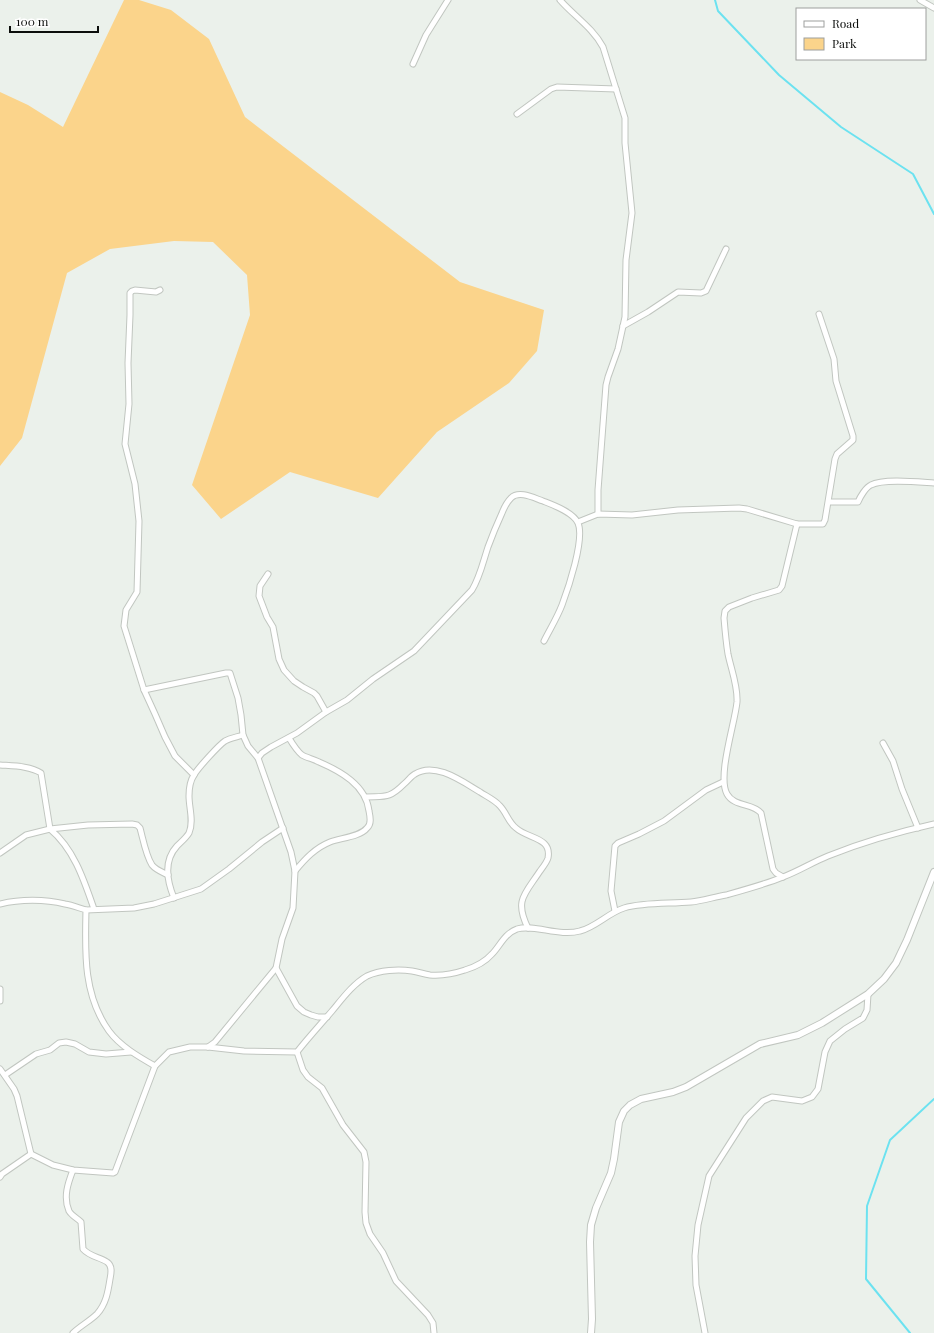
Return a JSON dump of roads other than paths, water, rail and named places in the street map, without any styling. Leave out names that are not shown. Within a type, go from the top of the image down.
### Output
[{"type":"street","points":[[413,64],[426,36],[448,0]]},
{"type":"street","points":[[560,0],[599,39],[603,47],[625,118],[632,213],[626,260],[626,307],[618,349],[606,385],[598,490],[598,514]]},
{"type":"street","points":[[920,0],[934,8]]},
{"type":"street","points":[[517,114],[551,89],[557,87],[616,89]]},
{"type":"street","points":[[623,326],[648,312],[678,292],[701,293],[706,291],[726,249]]},
{"type":"street","points":[[160,290],[156,292],[135,290],[130,293],[128,363],[129,404],[125,448],[135,484],[139,521],[137,592],[126,610],[124,626],[144,690],[175,756],[194,775]]},
{"type":"street","points":[[578,522],[598,514],[632,515],[678,510],[739,508],[797,524],[823,524],[826,520],[835,459],[837,454],[853,440],[853,436],[836,381],[834,359],[819,314]]},
{"type":"street","points":[[829,502],[858,502],[869,485],[875,483],[896,481],[934,483]]},
{"type":"street","points":[[258,758],[270,747],[289,738],[314,722],[326,712],[347,700],[373,679],[414,651],[472,590],[478,580],[489,546],[507,503],[512,496],[518,494],[556,506],[568,513],[578,522],[580,533],[573,571],[562,607],[544,641]]},
{"type":"street","points":[[783,877],[776,874],[773,869],[761,813],[758,809],[736,802],[730,798],[726,794],[723,782],[737,701],[728,654],[724,618],[729,607],[779,590],[782,586],[797,524]]},
{"type":"street","points":[[268,574],[260,586],[259,596],[267,617],[273,627],[279,659],[284,670],[294,681],[317,696],[326,712]]},
{"type":"street","points":[[144,690],[230,673],[240,709],[243,735],[248,746],[258,758],[291,852],[295,871],[293,908],[282,939],[276,968],[215,1042],[208,1047]]},
{"type":"street","points":[[174,898],[170,888],[168,862],[170,854],[189,833],[191,827],[189,797],[190,786],[194,775],[225,741],[243,735]]},
{"type":"street","points":[[289,738],[301,754],[348,777],[366,797],[369,807],[370,820],[368,828],[358,834],[330,842],[319,848],[309,855],[295,871]]},
{"type":"street","points":[[883,743],[893,761],[902,789],[918,828]]},
{"type":"street","points":[[0,765],[15,766],[36,770],[42,773],[50,829],[59,836],[70,851],[94,909]]},
{"type":"street","points":[[366,797],[390,796],[415,774],[424,771],[434,771],[446,773],[460,780],[499,805],[515,828],[544,842],[549,849],[548,860],[528,888],[522,900],[521,913],[528,928]]},
{"type":"street","points":[[615,911],[610,891],[615,846],[618,843],[664,821],[706,790],[723,782]]},
{"type":"street","points":[[0,852],[26,835],[50,829],[88,825],[132,824],[140,828],[152,866],[168,875]]},
{"type":"street","points":[[297,1052],[353,987],[367,976],[393,970],[411,971],[430,975],[447,975],[467,970],[480,964],[492,954],[504,938],[511,932],[518,929],[528,928],[559,933],[580,932],[600,922],[615,911],[637,905],[693,902],[728,894],[783,877],[827,856],[853,846],[891,834],[934,824]]},
{"type":"street","points":[[0,904],[8,902],[33,901],[65,904],[86,910],[134,908],[174,898],[201,889],[262,842],[283,828]]},
{"type":"street","points":[[591,1333],[591,1225],[596,1208],[611,1172],[619,1122],[624,1111],[630,1105],[641,1099],[673,1092],[686,1087],[760,1044],[798,1035],[822,1023],[868,994],[884,979],[896,963],[907,940],[934,872]]},
{"type":"street","points":[[86,910],[86,971],[94,1005],[109,1032],[131,1052],[155,1066]]},
{"type":"street","points":[[276,968],[297,1006],[304,1012],[311,1015],[327,1017]]},
{"type":"street","points":[[0,989],[0,1001]]},
{"type":"street","points":[[705,1333],[696,1285],[695,1256],[698,1225],[709,1176],[746,1118],[762,1101],[772,1096],[802,1101],[812,1097],[818,1089],[825,1052],[830,1041],[845,1029],[864,1018],[867,1010],[868,994]]},
{"type":"street","points":[[5,1075],[36,1054],[50,1050],[59,1043],[66,1042],[75,1044],[89,1052],[106,1054],[131,1052]]},
{"type":"street","points":[[31,1154],[53,1165],[73,1170],[110,1174],[115,1172],[155,1066],[169,1052],[190,1047],[208,1047],[244,1051],[297,1052]]},
{"type":"street","points":[[297,1052],[303,1070],[322,1088],[343,1125],[364,1152],[366,1162],[365,1212],[366,1223],[370,1234],[383,1253],[396,1281],[428,1315],[433,1323],[434,1333]]},
{"type":"street","points":[[0,1068],[18,1096],[31,1154]]},
{"type":"street","points":[[0,1178],[2,1174],[31,1154]]},
{"type":"street","points":[[73,1170],[68,1183],[66,1198],[69,1211],[81,1222],[83,1249],[87,1253],[107,1262],[111,1266],[109,1288],[104,1304],[97,1314],[73,1333]]},
{"type":"waterway","points":[[715,0],[718,11],[779,75],[841,127],[913,174],[934,214]]},
{"type":"waterway","points":[[910,1333],[866,1279],[867,1206],[890,1140],[934,1099]]}]
